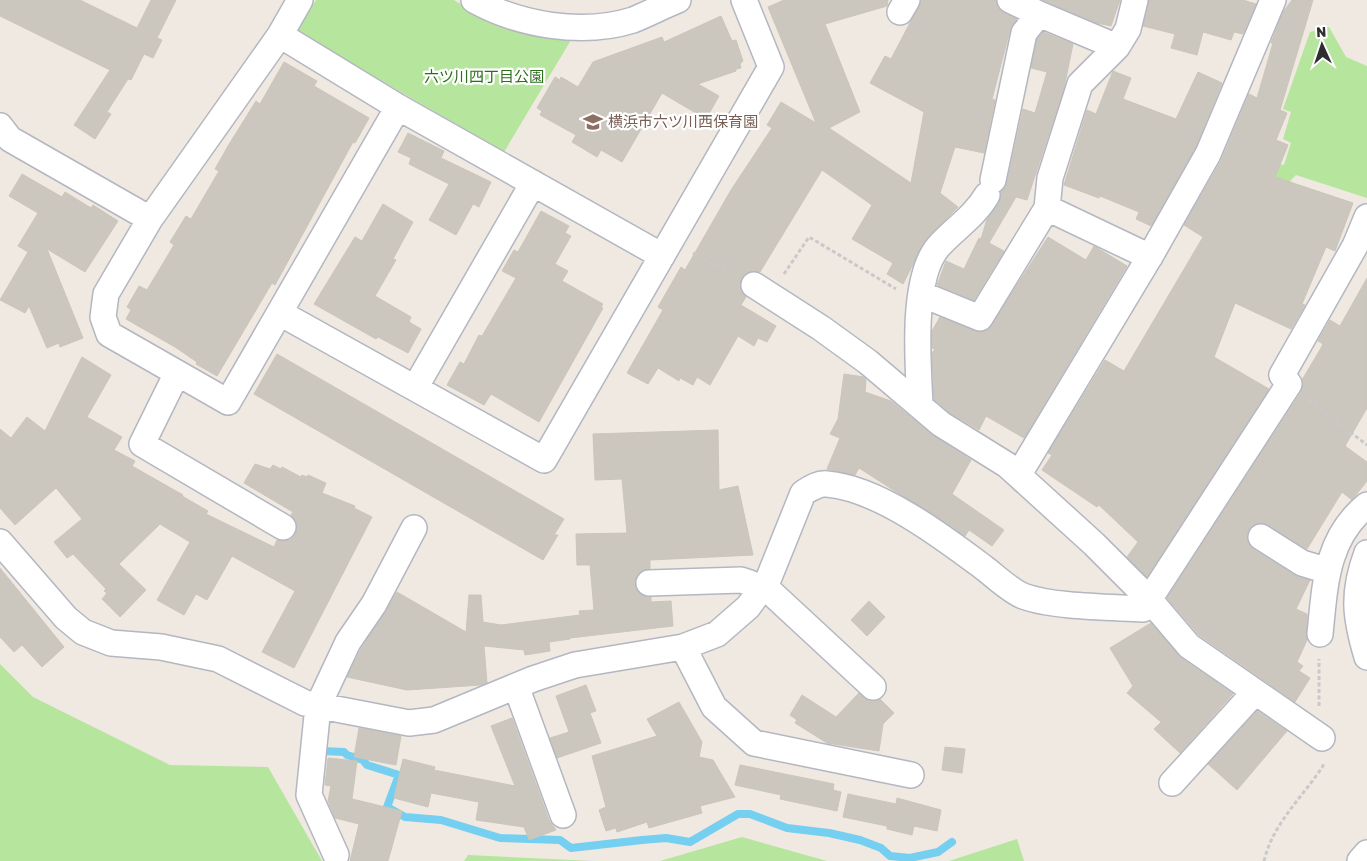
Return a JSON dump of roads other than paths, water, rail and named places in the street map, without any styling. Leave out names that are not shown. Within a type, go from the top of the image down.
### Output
[{"type":"street","points":[[300,0],[280,35],[150,219],[106,294],[103,317],[109,334],[228,402],[398,107]]},
{"type":"street","points":[[474,0],[494,11],[542,24],[588,27],[632,20],[678,0]]},
{"type":"street","points":[[280,313],[544,460],[672,248],[771,67],[744,0]]},
{"type":"street","points":[[1010,0],[1117,46]]},
{"type":"street","points":[[911,293],[980,318],[1047,208],[1050,178],[1080,84],[1117,46],[1128,29],[1135,0]]},
{"type":"street","points":[[1019,474],[1150,257],[1208,154],[1273,0]]},
{"type":"street","points":[[920,404],[918,335],[911,293],[937,248],[981,207],[990,188],[1024,33],[1039,14]]},
{"type":"street","points":[[280,35],[398,107],[533,183],[672,248]]},
{"type":"street","points":[[0,126],[10,139],[150,219]]},
{"type":"street","points":[[415,388],[533,183]]},
{"type":"street","points":[[1047,208],[1150,257]]},
{"type":"street","points":[[0,542],[66,618],[83,632],[111,643],[161,647],[218,659],[305,703],[409,722],[434,720],[516,686],[575,665],[683,647],[717,634],[748,607],[762,589],[803,493],[815,486],[826,483],[857,491],[906,514],[937,533],[1020,595],[1038,601],[1143,609],[1291,385],[1282,375],[1355,246],[1367,217]]},
{"type":"street","points":[[762,290],[821,328],[868,362],[903,394],[920,404],[941,424],[1019,474],[1094,544],[1149,599],[1189,646],[1255,692],[1321,729]]},
{"type":"street","points":[[176,372],[142,444],[283,527]]},
{"type":"street","points":[[1320,634],[1328,571],[1334,549],[1346,524],[1367,505]]},
{"type":"street","points":[[336,855],[309,795],[318,706],[348,642],[374,604],[414,528]]},
{"type":"street","points":[[1261,537],[1302,563],[1328,571]]},
{"type":"street","points":[[1367,553],[1358,576],[1356,615],[1367,657]]},
{"type":"street","points":[[649,583],[741,580],[750,583],[762,589],[873,688]]},
{"type":"street","points":[[683,647],[714,707],[754,743],[911,775]]},
{"type":"street","points":[[516,686],[563,815]]},
{"type":"street","points":[[1172,783],[1255,692]]},
{"type":"street","points":[[1360,861],[1367,853]]},
{"type":"waterway","points":[[322,751],[344,752],[347,755],[363,760],[367,765],[399,775],[387,807],[405,817],[441,820],[500,838],[560,840],[571,848],[666,838],[690,842],[738,814],[750,814],[787,828],[829,833],[860,840],[881,848],[890,856],[910,858],[938,852],[952,842]]},
{"type":"place","name":"横浜市六ツ川西保育園","points":[[593,122]]},
{"type":"park label","name":"六ツ川四丁目公園","points":[[484,77]]}]
